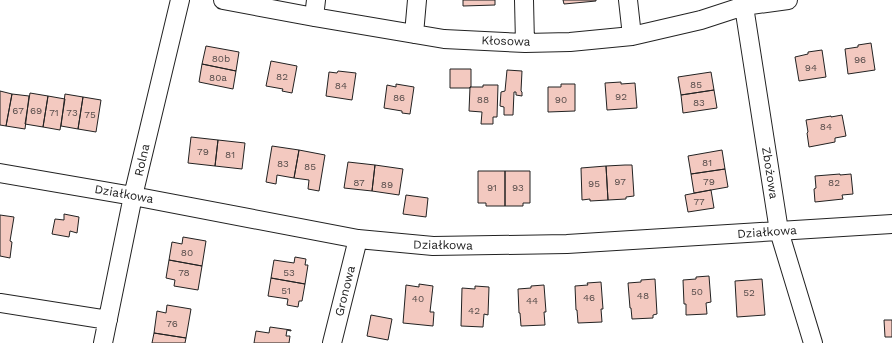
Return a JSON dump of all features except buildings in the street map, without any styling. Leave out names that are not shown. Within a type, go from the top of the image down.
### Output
[{"type":"street","name":"Rolna","points":[[103,343],[133,196],[180,0]]},
{"type":"street","name":"Kłosowa","points":[[223,0],[315,9],[414,34],[444,39],[525,43],[570,42],[632,36],[700,20],[744,3],[788,0]]},
{"type":"street","points":[[414,34],[418,0]]},
{"type":"street","points":[[524,0],[525,43]]},
{"type":"street","points":[[628,0],[632,36]]},
{"type":"street","name":"Zbożowa","points":[[744,3],[779,231],[813,343]]},
{"type":"street","name":"Działkowa","points":[[0,173],[133,196],[358,239],[432,246],[567,244],[892,224]]},
{"type":"street","name":"Gronowa","points":[[332,343],[358,239]]},
{"type":"street","points":[[0,303],[108,320]]}]
